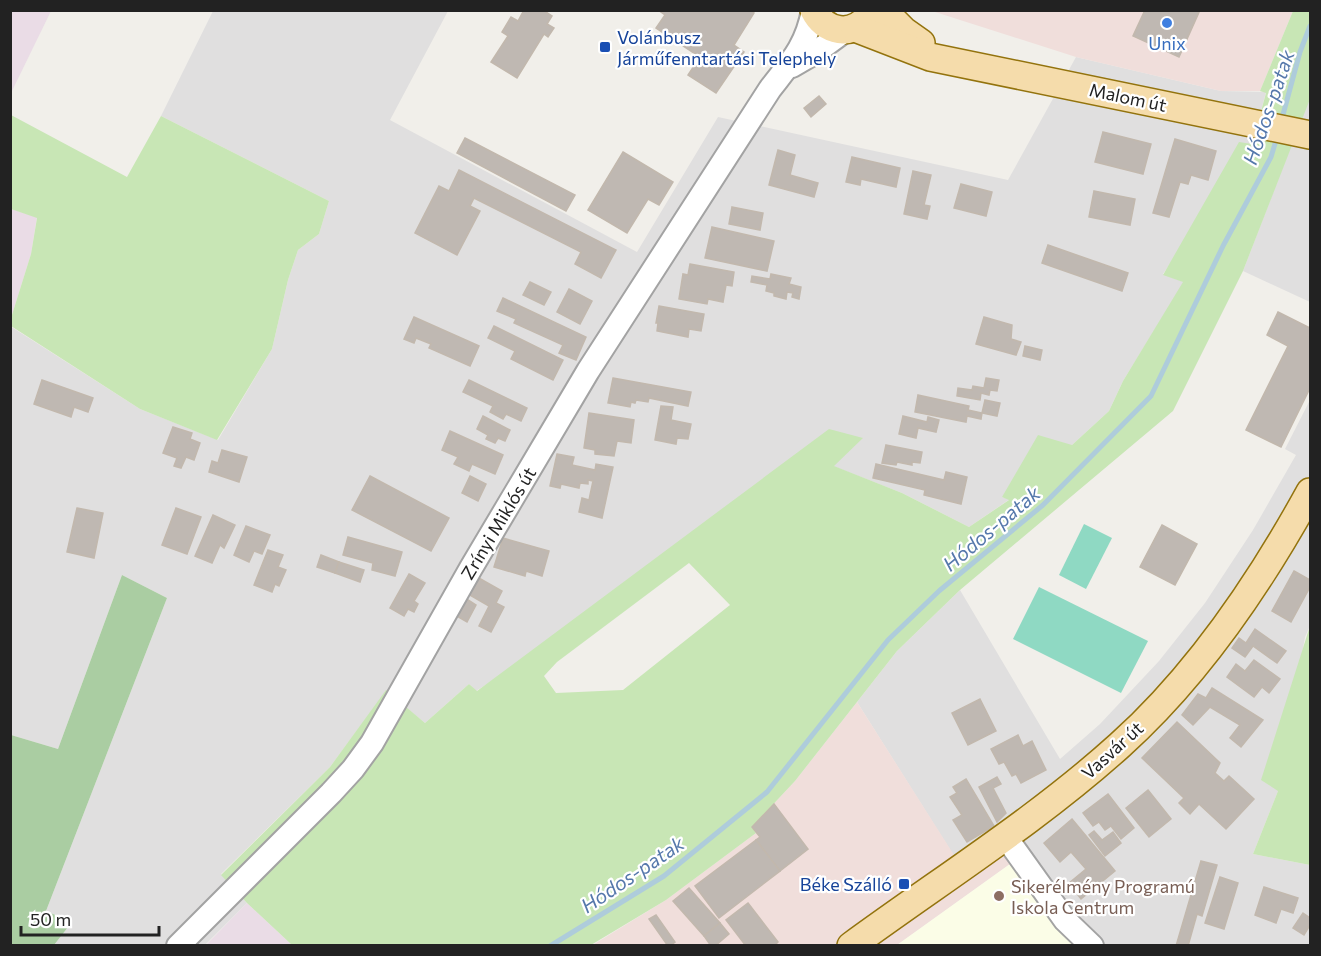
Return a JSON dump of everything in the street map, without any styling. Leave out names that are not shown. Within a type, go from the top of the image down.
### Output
[{"type":"main road","name":"Malom út","points":[[814,10],[818,18],[835,30],[857,23],[930,57],[1307,134]]},
{"type":"main road","name":"Malom út","points":[[883,10],[904,31],[946,60]]},
{"type":"main road","name":"Vasvár út","points":[[851,945],[1052,803],[1122,744],[1186,676],[1214,641],[1263,571],[1311,492]]},
{"type":"street","name":"Zrínyi Miklós út","points":[[178,945],[331,793],[353,769],[372,742],[471,568],[588,372],[764,98],[803,44],[809,32],[814,10]]},
{"type":"street","name":"Zrínyi Miklós út","points":[[783,72],[857,23]]},
{"type":"street","points":[[1005,836],[1065,920],[1092,945]]},
{"type":"shaded area","points":[[10,11],[51,11],[11,93]]},
{"type":"shaded area","points":[[213,11],[448,11],[390,120],[637,252],[718,117],[1008,180],[1076,57],[1221,91],[1266,92],[1252,144],[1163,274],[1184,282],[1123,381],[1109,411],[1072,445],[1002,497],[1010,499],[969,527],[902,493],[833,466],[476,691],[469,684],[425,723],[386,691],[330,767],[221,874],[247,903],[205,945],[54,945],[72,922],[46,911],[167,598],[122,575],[58,749],[11,735],[10,326],[140,409],[218,440],[272,349],[288,280],[298,250],[319,234],[329,201],[161,116]]},
{"type":"shaded area","points":[[932,11],[1293,11],[1260,91],[1221,91],[1076,57]]},
{"type":"shaded area","points":[[1310,99],[1310,302],[1243,271]]},
{"type":"shaded area","points":[[11,209],[37,217],[31,254],[11,318]]},
{"type":"shaded area","points":[[1310,400],[1310,626],[1305,637],[1278,791],[1253,854],[1310,865],[1310,945],[1075,945],[1056,928],[987,834],[954,856],[857,702],[897,651],[960,590],[1060,759],[1100,724],[1159,661],[1205,603],[1253,530],[1296,455],[1285,449]]},
{"type":"shaded area","points":[[857,702],[954,855],[987,834],[1010,864],[897,945],[591,946],[666,900],[756,833],[752,827],[795,781]]},
{"type":"shaded area","name":"Sikerélmény Programú Iskola Centrum","points":[[1010,864],[1056,928],[1075,945],[897,945]]},
{"type":"shaded area","points":[[247,903],[292,945],[205,946]]},
{"type":"green space","points":[[1293,11],[1310,11],[1310,99],[1243,271],[1173,411],[960,590],[897,651],[795,781],[752,827],[756,833],[666,900],[591,945],[292,945],[221,875],[330,767],[386,690],[425,723],[469,684],[477,691],[829,429],[863,438],[834,466],[902,493],[969,527],[1009,500],[1002,497],[1038,435],[1072,445],[1109,411],[1123,381],[1183,282],[1163,275],[1239,142],[1252,144],[1266,93],[1260,91]],"holes":[[[689,563],[730,605],[623,690],[556,693],[544,676],[557,662]]]},
{"type":"green space","points":[[11,115],[127,177],[161,116],[329,201],[319,234],[298,250],[288,280],[272,349],[217,440],[140,409],[11,326],[11,318],[31,254],[37,218],[11,209]]},
{"type":"green space","points":[[1084,524],[1112,538],[1086,589],[1059,575]]},
{"type":"green space","points":[[122,575],[167,598],[46,911],[72,922],[54,945],[11,945],[11,735],[58,749]]},
{"type":"green space","points":[[1039,587],[1148,641],[1121,693],[1013,639]]},
{"type":"green space","points":[[1310,626],[1310,865],[1253,854],[1278,791],[1261,780]]},
{"type":"building","points":[[524,10],[543,10],[552,16],[547,24],[554,28],[548,37],[544,34],[517,78],[491,62],[508,36],[502,32],[511,17],[518,21]]},
{"type":"building","points":[[658,10],[750,10],[754,13],[734,45],[744,52],[716,93],[688,75],[700,57],[656,28],[665,15]]},
{"type":"building","name":"Unix","points":[[1145,10],[1200,10],[1179,57],[1133,36]]},
{"type":"building","points":[[819,96],[826,104],[811,117],[804,108]]},
{"type":"building","points":[[1103,132],[1151,144],[1143,174],[1095,162]]},
{"type":"building","points":[[465,138],[575,195],[566,211],[457,153]]},
{"type":"building","points":[[1175,139],[1216,151],[1208,180],[1191,175],[1188,184],[1180,182],[1169,217],[1153,213]]},
{"type":"building","points":[[778,150],[795,155],[790,175],[818,183],[814,197],[769,185]]},
{"type":"building","points":[[623,152],[673,182],[659,205],[648,199],[627,233],[588,210]]},
{"type":"building","points":[[852,157],[900,168],[896,187],[861,179],[860,185],[846,182]]},
{"type":"building","points":[[459,170],[616,250],[601,278],[575,264],[581,252],[474,198],[470,206],[480,211],[457,255],[415,233],[439,186],[449,191]]},
{"type":"building","points":[[913,171],[931,175],[924,205],[930,206],[927,219],[904,214]]},
{"type":"building","points":[[961,184],[992,192],[986,216],[954,208]]},
{"type":"building","points":[[1094,191],[1135,199],[1130,225],[1089,217]]},
{"type":"building","points":[[732,207],[763,213],[760,230],[729,224]]},
{"type":"building","points":[[712,227],[774,241],[767,271],[705,258]]},
{"type":"building","points":[[1048,245],[1128,273],[1122,291],[1042,263]]},
{"type":"building","points":[[690,264],[734,272],[732,286],[726,285],[723,302],[708,299],[707,304],[679,299],[683,274],[688,275]]},
{"type":"building","points":[[771,274],[791,278],[789,284],[801,287],[799,299],[792,297],[793,293],[787,292],[786,299],[774,296],[774,293],[766,291],[767,285],[751,282],[752,276],[770,279]]},
{"type":"building","points":[[530,282],[551,292],[544,305],[523,295]]},
{"type":"building","points":[[569,289],[592,301],[580,324],[557,312]]},
{"type":"building","points":[[503,298],[586,337],[576,360],[559,353],[563,345],[514,323],[516,319],[497,311]]},
{"type":"building","points":[[659,306],[704,314],[701,331],[689,329],[688,337],[657,331]]},
{"type":"building","points":[[1278,312],[1310,328],[1310,388],[1281,447],[1246,430],[1288,346],[1267,335]]},
{"type":"building","points":[[414,317],[479,346],[470,366],[429,348],[431,344],[416,338],[414,343],[404,339]]},
{"type":"building","points":[[984,317],[1012,325],[1011,339],[1021,342],[1016,355],[976,344]]},
{"type":"building","points":[[494,326],[563,360],[553,380],[511,359],[515,351],[488,338]]},
{"type":"building","points":[[1025,346],[1042,350],[1040,360],[1023,356]]},
{"type":"building","points":[[613,378],[691,392],[688,406],[649,398],[648,402],[636,400],[635,403],[631,402],[630,407],[608,403]]},
{"type":"building","points":[[986,378],[999,380],[997,391],[990,390],[989,395],[981,393],[980,400],[957,396],[958,388],[972,390],[973,386],[984,388]]},
{"type":"building","points":[[42,380],[93,398],[88,412],[74,407],[71,417],[34,404]]},
{"type":"building","points":[[469,380],[527,408],[521,421],[506,414],[503,419],[490,412],[493,406],[463,392]]},
{"type":"building","points":[[918,395],[969,406],[968,410],[982,413],[981,419],[967,416],[966,422],[915,412]]},
{"type":"building","points":[[985,400],[1000,403],[997,416],[982,413]]},
{"type":"building","points":[[661,406],[673,407],[671,420],[691,424],[688,439],[677,438],[676,444],[655,440]]},
{"type":"building","points":[[589,413],[634,420],[631,443],[617,441],[614,456],[595,454],[595,450],[584,448]]},
{"type":"building","points":[[483,416],[510,430],[505,441],[498,438],[495,443],[486,439],[488,435],[477,429]]},
{"type":"building","points":[[903,416],[927,422],[928,417],[939,420],[936,432],[918,428],[916,438],[899,434]]},
{"type":"building","points":[[173,427],[192,433],[190,439],[200,443],[194,460],[186,457],[181,468],[174,466],[177,458],[163,453]]},
{"type":"building","points":[[450,431],[503,455],[495,474],[472,464],[469,471],[454,464],[458,457],[442,450]]},
{"type":"building","points":[[886,445],[922,452],[920,463],[912,462],[912,465],[897,462],[896,465],[882,463]]},
{"type":"building","points":[[222,450],[247,457],[239,482],[209,472],[212,461],[218,463]]},
{"type":"building","points":[[557,454],[574,457],[572,465],[595,470],[596,464],[613,467],[602,518],[579,512],[582,498],[589,500],[593,481],[588,480],[588,484],[580,483],[579,488],[561,484],[560,488],[550,486]]},
{"type":"building","points":[[876,464],[944,480],[946,472],[967,477],[961,504],[924,495],[925,490],[873,478]]},
{"type":"building","points":[[370,476],[449,518],[431,551],[352,510]]},
{"type":"building","points":[[470,476],[486,484],[478,501],[462,493]]},
{"type":"building","points":[[77,508],[103,513],[94,558],[67,552]]},
{"type":"building","points":[[176,508],[201,517],[187,554],[162,545]]},
{"type":"building","points":[[213,515],[235,525],[224,548],[220,545],[212,563],[195,556]]},
{"type":"building","points":[[1162,525],[1197,544],[1175,585],[1140,567]]},
{"type":"building","points":[[246,526],[270,535],[262,554],[254,551],[249,562],[234,555]]},
{"type":"building","points":[[348,537],[402,552],[395,576],[372,570],[373,563],[343,555]]},
{"type":"building","points":[[503,538],[549,551],[542,576],[526,571],[525,576],[494,567]]},
{"type":"building","points":[[268,550],[283,555],[278,567],[286,570],[279,586],[275,584],[272,592],[254,585]]},
{"type":"building","points":[[321,555],[339,562],[335,573],[317,567]]},
{"type":"building","points":[[339,562],[364,570],[360,582],[335,573]]},
{"type":"building","points":[[1294,571],[1310,580],[1310,587],[1291,622],[1272,611]]},
{"type":"building","points":[[409,574],[425,583],[414,601],[418,604],[414,612],[408,609],[404,616],[390,608]]},
{"type":"building","points":[[477,577],[502,591],[496,603],[504,607],[491,632],[479,626],[489,606],[468,594]]},
{"type":"building","points":[[465,598],[476,605],[467,622],[455,615]]},
{"type":"building","points":[[1255,629],[1286,651],[1277,663],[1253,646],[1245,657],[1232,648],[1239,638],[1246,643]]},
{"type":"building","points":[[1254,660],[1280,679],[1269,693],[1262,687],[1254,697],[1227,677],[1236,664],[1245,671]]},
{"type":"building","points":[[1212,688],[1263,720],[1241,747],[1230,738],[1240,725],[1210,707],[1193,725],[1182,715],[1198,694],[1206,698]]},
{"type":"building","points":[[980,699],[996,731],[968,745],[952,713]]},
{"type":"building","points":[[1177,722],[1220,763],[1215,773],[1224,781],[1229,776],[1254,799],[1226,829],[1199,804],[1190,814],[1179,803],[1184,798],[1142,758]]},
{"type":"building","points":[[1018,735],[1023,746],[1032,741],[1046,770],[1021,783],[1016,774],[1012,776],[1004,762],[999,764],[991,749]]},
{"type":"building","points":[[997,777],[1001,784],[993,788],[1006,813],[997,822],[979,787]]},
{"type":"building","points":[[966,779],[994,826],[967,842],[953,820],[962,815],[950,797],[957,793],[953,787]]},
{"type":"building","points":[[1148,790],[1171,819],[1149,837],[1126,808]]},
{"type":"building","points":[[1108,794],[1134,828],[1121,839],[1111,826],[1105,830],[1099,822],[1093,826],[1083,813]]},
{"type":"building","points":[[774,804],[808,849],[780,871],[756,840],[760,837],[752,827]]},
{"type":"building","points":[[1072,819],[1115,871],[1081,899],[1069,883],[1086,869],[1071,852],[1060,862],[1044,843]]},
{"type":"building","points":[[1094,831],[1102,840],[1113,832],[1121,843],[1105,856],[1089,835]]},
{"type":"building","points":[[756,840],[780,871],[719,918],[695,886]]},
{"type":"building","points":[[1201,861],[1217,865],[1202,916],[1197,914],[1188,946],[1176,946]]},
{"type":"building","points":[[1220,877],[1238,883],[1224,929],[1205,923]]},
{"type":"building","points":[[1264,887],[1298,898],[1293,913],[1281,909],[1276,923],[1255,915]]},
{"type":"building","points":[[689,888],[720,923],[704,936],[673,901]]},
{"type":"building","points":[[748,903],[778,942],[774,946],[746,946],[726,920]]},
{"type":"building","points":[[1303,913],[1310,918],[1310,925],[1304,935],[1293,928]]},
{"type":"building","points":[[656,915],[675,942],[670,946],[649,919]]},
{"type":"building","points":[[720,923],[729,934],[715,946],[711,946],[704,936]]},
{"type":"waterway","name":"Hódos-patak","points":[[1281,122],[1300,52],[1310,26]]},
{"type":"waterway","name":"Hódos-patak","points":[[550,946],[664,876],[767,792],[888,640],[939,591],[1043,505],[1151,396],[1223,246],[1271,157],[1277,137]]},
{"type":"place","name":"Unix","points":[[1167,23]]},
{"type":"place","name":"Volánbusz Járműfenntartási Telephely","points":[[605,47]]},
{"type":"place","name":"Béke Szálló","points":[[904,884]]},
{"type":"place","name":"Sikerélmény Programú Iskola Centrum","points":[[999,896]]}]
